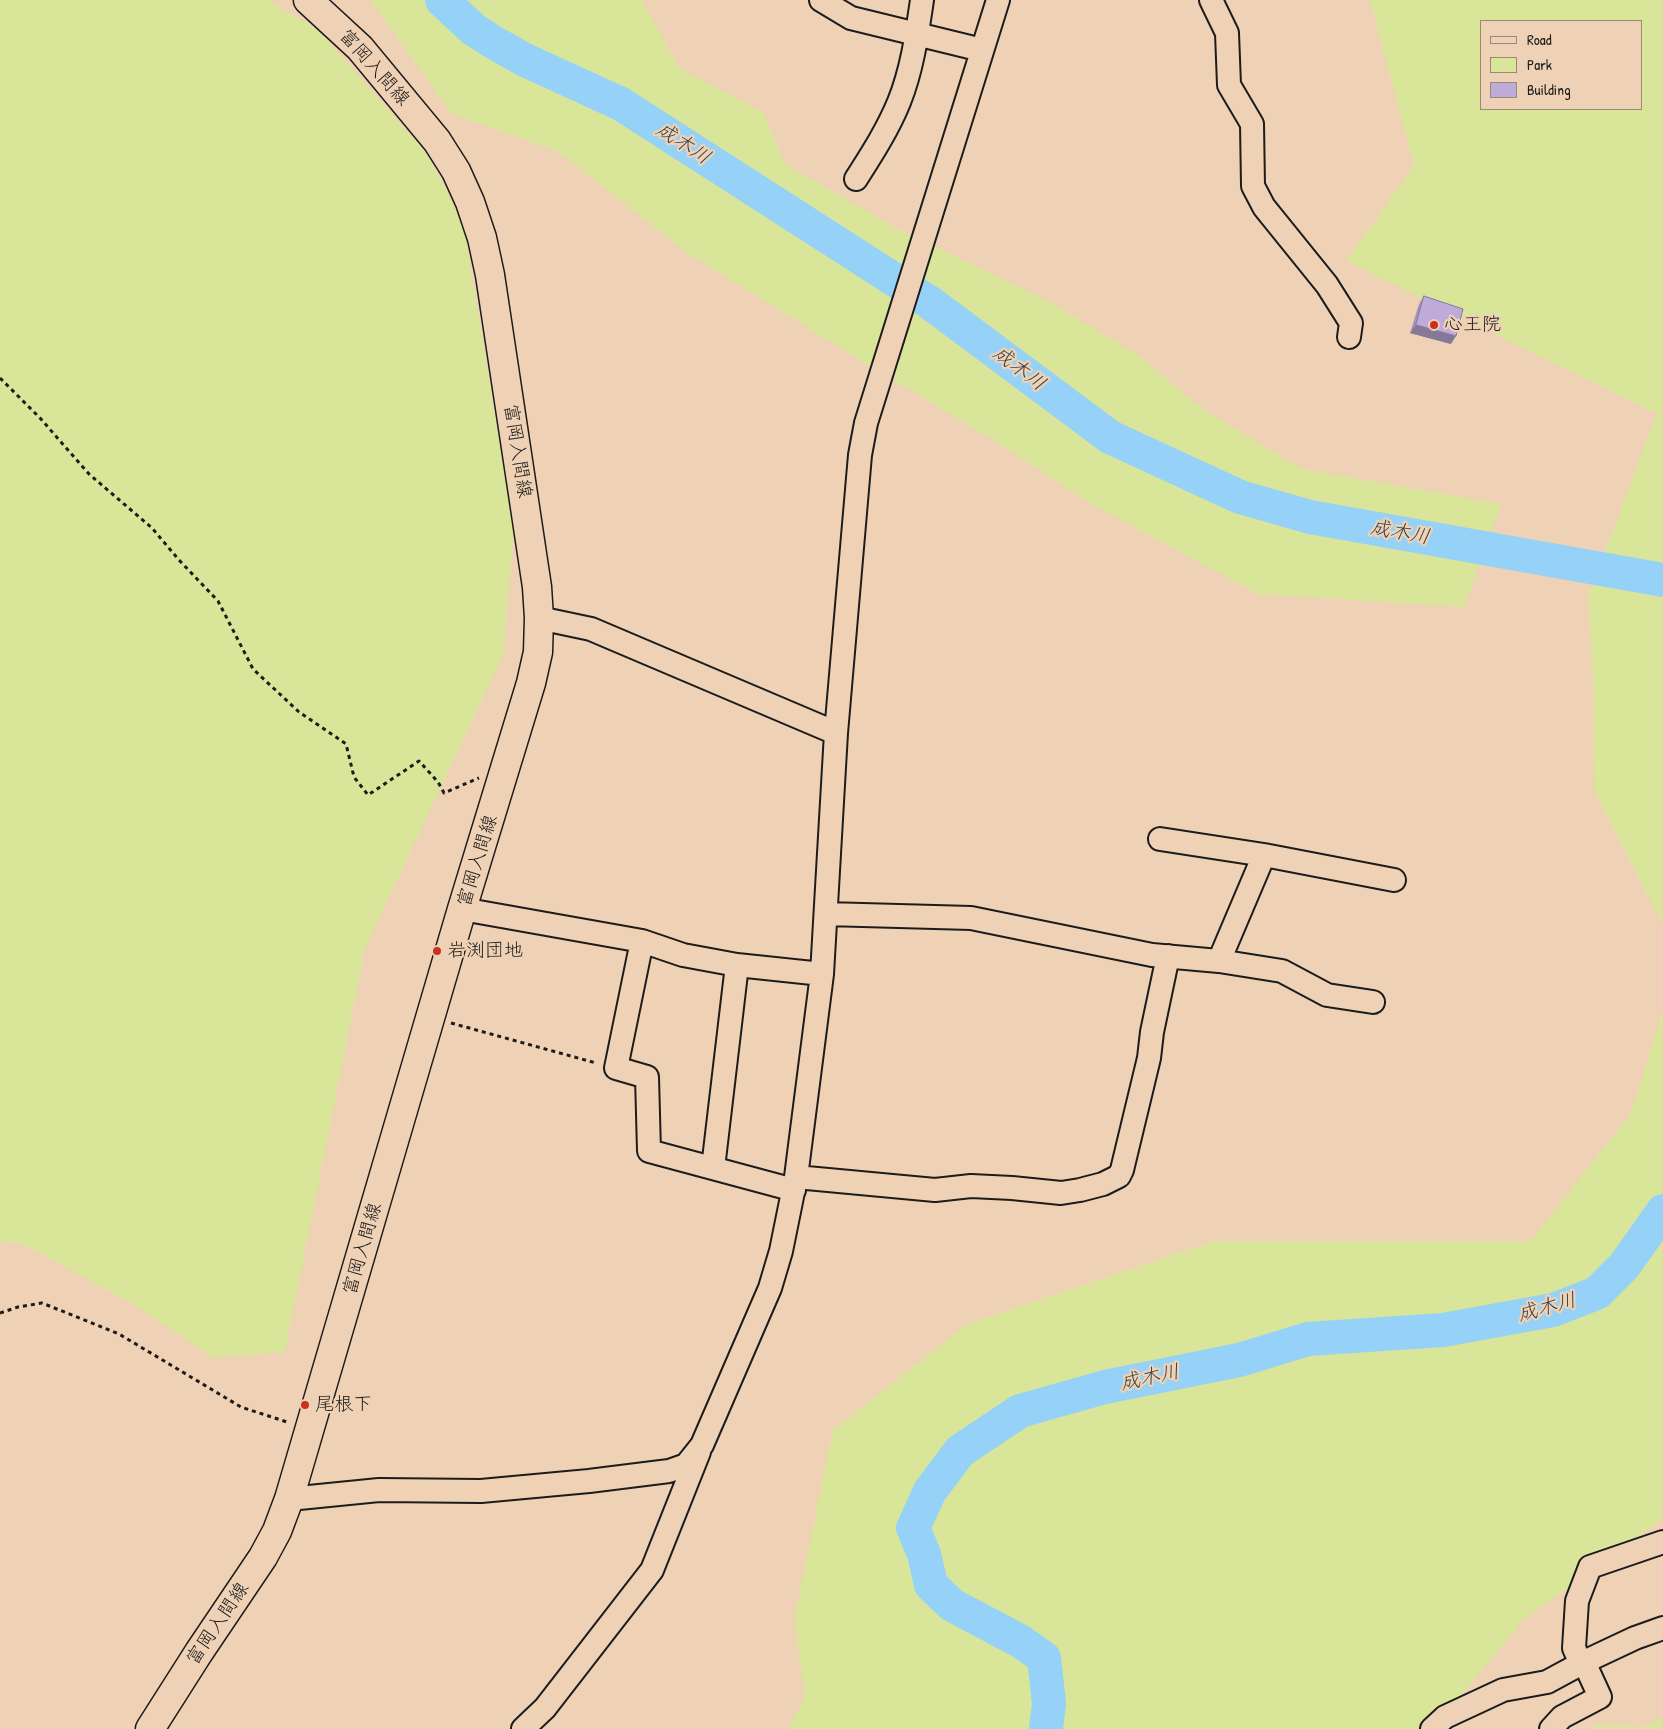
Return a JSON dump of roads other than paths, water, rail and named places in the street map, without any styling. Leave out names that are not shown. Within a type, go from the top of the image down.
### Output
[{"type":"main road","name":"富岡入間線","points":[[150,1729],[263,1557],[277,1531],[289,1499],[462,909],[504,776],[538,652],[539,618],[531,540],[490,275],[482,238],[470,202],[456,171],[437,141],[360,48],[308,0]]},
{"type":"street","points":[[821,0],[851,18],[982,50]]},
{"type":"street","points":[[856,179],[879,142],[899,101],[910,68],[922,0]]},
{"type":"street","points":[[523,1729],[545,1708],[652,1570],[702,1444],[770,1288],[781,1251],[795,1183],[822,974],[836,733],[860,455],[866,423],[998,0]]},
{"type":"street","points":[[1211,0],[1227,33],[1229,85],[1252,124],[1253,186],[1264,207],[1332,292],[1351,323],[1349,337]]},
{"type":"street","points":[[539,618],[591,629],[836,733]]},
{"type":"street","points":[[1160,838],[1264,855],[1394,880]]},
{"type":"street","points":[[1219,961],[1264,855]]},
{"type":"street","points":[[462,909],[642,941],[683,955],[737,966],[822,974]]},
{"type":"street","points":[[826,914],[971,918],[1152,955],[1219,961],[1282,971],[1327,995],[1373,1002]]},
{"type":"street","points":[[642,941],[616,1068],[647,1077],[649,1151],[713,1168],[795,1183],[935,1190],[971,1186],[1061,1193],[1103,1184],[1119,1176],[1149,1058],[1152,1032],[1168,956]]},
{"type":"street","points":[[713,1168],[737,966]]},
{"type":"street","points":[[289,1499],[379,1490],[481,1491],[589,1481],[668,1471],[686,1465],[702,1444]]},
{"type":"street","points":[[1551,1729],[1562,1716],[1600,1697],[1574,1648],[1577,1601],[1590,1567],[1663,1542]]},
{"type":"street","points":[[1432,1729],[1445,1717],[1503,1690],[1547,1682],[1634,1638],[1663,1628]]},
{"type":"waterway","name":"成木川","points":[[442,0],[473,29],[493,42],[525,60],[621,104],[929,302],[1110,437],[1240,497],[1310,517],[1663,580]]},
{"type":"waterway","name":"成木川","points":[[1046,1729],[1049,1703],[1044,1658],[1020,1641],[952,1605],[931,1585],[924,1554],[913,1528],[930,1491],[960,1451],[1020,1411],[1105,1387],[1239,1360],[1308,1339],[1443,1330],[1553,1310],[1597,1293],[1624,1266],[1663,1211]]},
{"type":"place","name":"心王院","points":[[1434,325]]},
{"type":"place","name":"岩渕団地","points":[[437,951]]},
{"type":"place","name":"尾根下","points":[[305,1405]]}]
